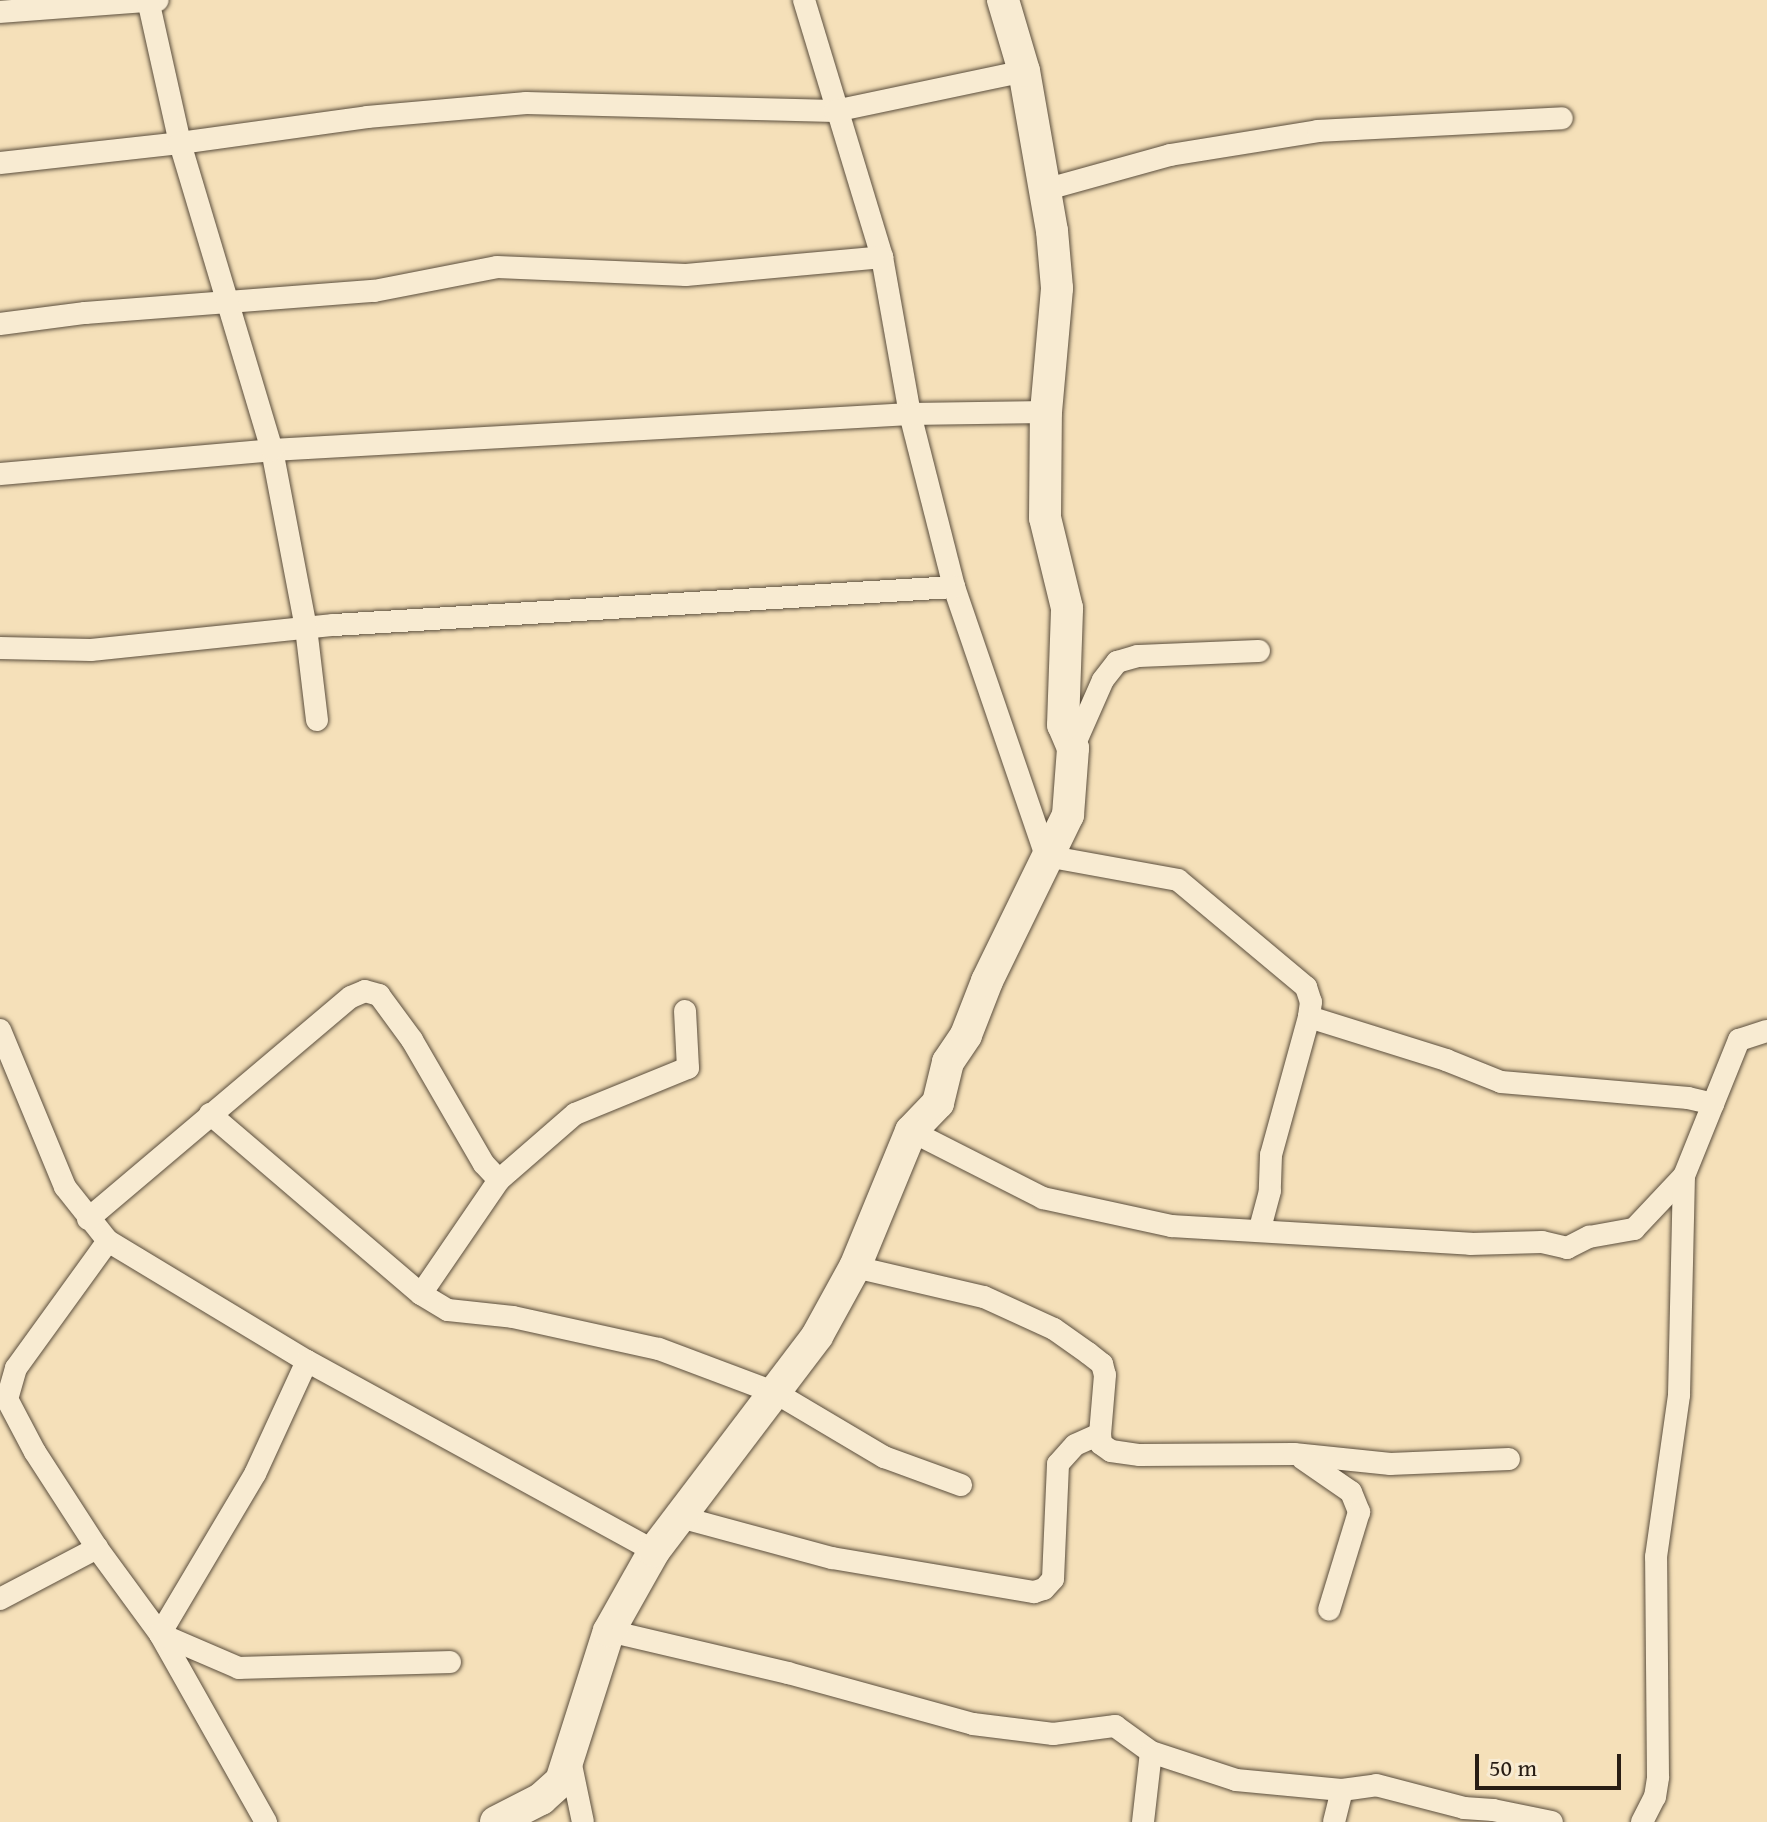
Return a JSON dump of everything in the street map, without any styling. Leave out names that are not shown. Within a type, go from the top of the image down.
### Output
[{"type":"street","points":[[148,0],[180,143],[272,450],[306,628],[317,720]]},
{"type":"street","points":[[0,12],[158,0]]},
{"type":"street","points":[[804,0],[835,111],[882,257],[910,414],[954,587],[1046,856]]},
{"type":"street","points":[[1003,0],[1024,71],[1057,288],[1046,412],[1045,518],[1067,608],[1063,725],[1073,748]]},
{"type":"street","points":[[0,163],[180,143],[367,117],[526,103],[835,111],[1024,71]]},
{"type":"street","points":[[1044,190],[1170,155],[1318,131],[1562,118]]},
{"type":"street","points":[[0,324],[227,301],[374,291],[497,267],[686,275],[882,257]]},
{"type":"street","points":[[0,474],[272,450],[910,414],[1046,412]]},
{"type":"street","points":[[0,648],[91,650],[306,628],[954,587]]},
{"type":"street","points":[[496,1822],[541,1799],[561,1781],[609,1631],[654,1551],[817,1336],[855,1267],[911,1131],[938,1103],[948,1062],[966,1035],[987,981],[1068,815],[1073,748],[1103,680],[1117,662],[1138,656],[1259,651]]},
{"type":"street","points":[[1046,856],[1178,880],[1306,987],[1311,1002],[1309,1017],[1271,1155],[1270,1191],[1260,1229]]},
{"type":"street","points":[[88,1219],[351,997],[365,991],[379,995],[412,1040],[484,1164],[499,1180]]},
{"type":"street","points":[[421,1294],[499,1180],[575,1114],[688,1068],[685,1011]]},
{"type":"street","points":[[1309,1017],[1446,1060],[1501,1082],[1688,1098],[1713,1104]]},
{"type":"street","points":[[0,1030],[65,1187],[108,1241],[307,1361],[654,1551]]},
{"type":"street","points":[[1642,1822],[1655,1797],[1658,1777],[1656,1557],[1679,1395],[1684,1176],[1739,1040],[1767,1031]]},
{"type":"street","points":[[210,1114],[421,1294],[448,1310],[513,1317],[659,1349],[776,1393],[884,1457],[961,1485]]},
{"type":"street","points":[[911,1131],[1043,1198],[1171,1226],[1260,1229],[1442,1243],[1542,1242],[1567,1248],[1589,1237],[1634,1229],[1684,1176]]},
{"type":"street","points":[[108,1241],[16,1368],[7,1399],[35,1452],[97,1548],[160,1634],[266,1822]]},
{"type":"street","points":[[855,1267],[971,1293],[1054,1329],[1102,1364],[1105,1375],[1101,1444],[1111,1451],[1140,1455],[1294,1454],[1390,1464],[1509,1459]]},
{"type":"street","points":[[160,1634],[255,1474],[307,1361]]},
{"type":"street","points":[[680,1517],[832,1558],[1034,1592],[1044,1589],[1053,1579],[1058,1464],[1075,1445],[1100,1434]]},
{"type":"street","points":[[1294,1454],[1330,1474],[1351,1492],[1359,1512],[1329,1610]]},
{"type":"street","points":[[0,1599],[97,1548]]},
{"type":"street","points":[[609,1631],[757,1665],[973,1724],[1053,1734],[1115,1726],[1151,1752],[1236,1780],[1342,1790],[1376,1785],[1464,1808],[1493,1810],[1552,1822]]},
{"type":"street","points":[[160,1634],[239,1668],[450,1662]]},
{"type":"street","points":[[1143,1822],[1151,1752]]},
{"type":"street","points":[[570,1760],[583,1822]]},
{"type":"street","points":[[1334,1822],[1342,1790]]}]
